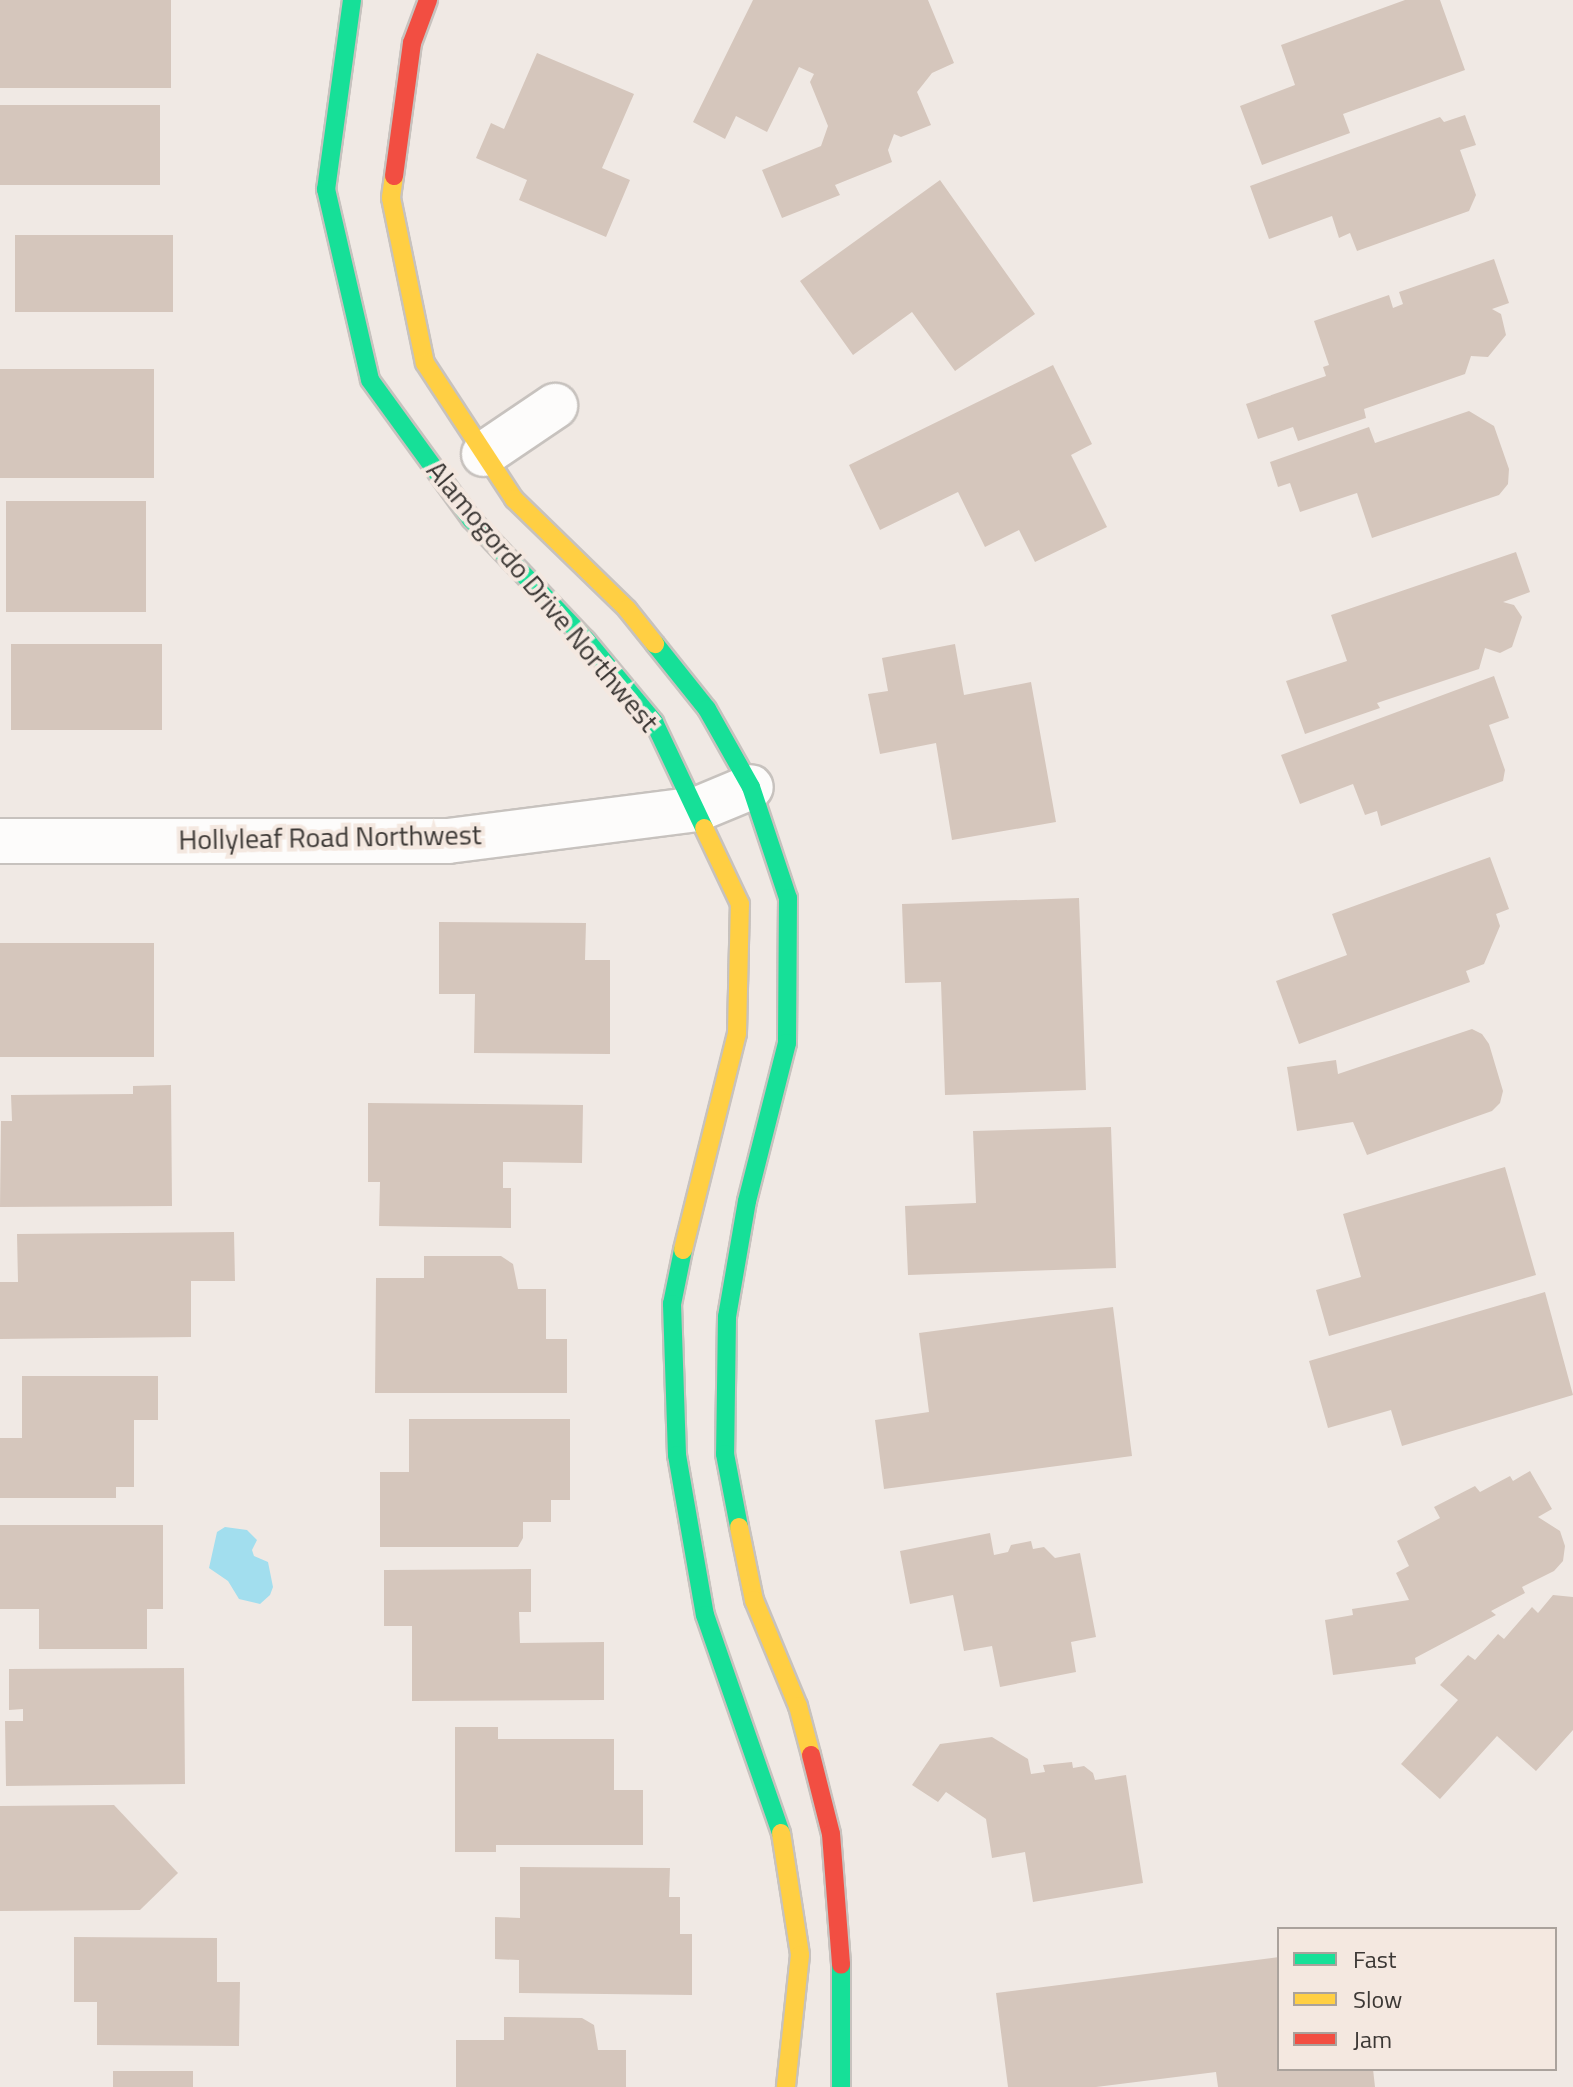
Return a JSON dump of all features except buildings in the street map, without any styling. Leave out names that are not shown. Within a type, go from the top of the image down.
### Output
[{"type":"street","name":"Alamogordo Drive Northwest","points":[[352,0],[347,17],[326,189],[370,380],[471,519],[586,640],[654,722],[698,809],[740,904],[737,1033],[696,1187],[672,1304],[677,1455],[705,1615],[782,1836],[800,1955],[786,2087]]},
{"type":"street","name":"Alamogordo Drive Northwest","points":[[428,0],[412,43],[391,198],[425,363],[514,499],[636,620],[707,709],[751,787],[788,898],[787,1043],[747,1201],[727,1317],[725,1454],[754,1600],[798,1706],[831,1834],[841,1946],[841,2087]]},
{"type":"street","points":[[484,454],[555,406]]},
{"type":"street","name":"Hollyleaf Road Northwest","points":[[0,841],[448,841],[698,809],[751,787]]},
{"type":"water","points":[[225,1527],[247,1530],[257,1540],[252,1550],[254,1556],[268,1562],[273,1587],[270,1595],[260,1604],[239,1599],[228,1581],[209,1568],[217,1532]]},
{"type":"traffic: fast","points":[[352,0],[326,189],[370,380],[471,519],[586,640],[654,722],[704,828]]},
{"type":"traffic: fast","points":[[655,644],[707,709],[751,787],[788,898],[787,1043],[747,1201],[727,1317],[725,1454],[739,1527]]},
{"type":"traffic: fast","points":[[683,1250],[672,1304],[677,1455],[705,1615],[781,1833]]},
{"type":"traffic: fast","points":[[841,1965],[841,2087]]},
{"type":"traffic: slow","points":[[394,176],[391,198],[425,363],[514,499],[627,609],[655,644]]},
{"type":"traffic: slow","points":[[683,1250],[737,1033],[740,904],[704,828]]},
{"type":"traffic: slow","points":[[739,1527],[754,1600],[798,1706],[811,1755]]},
{"type":"traffic: slow","points":[[781,1833],[800,1955],[786,2087]]},
{"type":"traffic: jam","points":[[394,176],[412,43],[428,0]]},
{"type":"traffic: jam","points":[[811,1755],[831,1834],[841,1965]]}]
